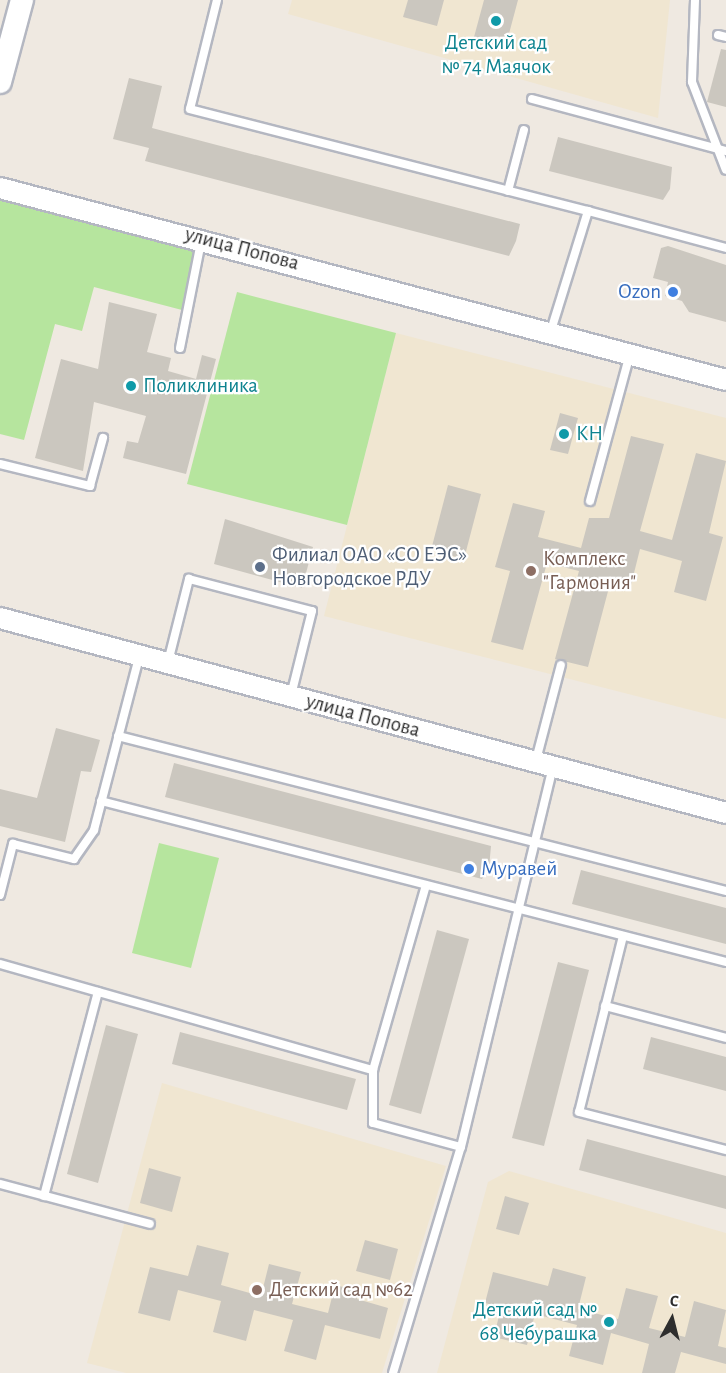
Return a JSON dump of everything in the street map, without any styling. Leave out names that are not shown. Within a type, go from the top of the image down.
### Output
[{"type":"main road","points":[[0,82],[22,0]]},
{"type":"street","name":"улица Попова","points":[[0,188],[202,237],[550,334],[726,380]]},
{"type":"street","name":"улица Попова","points":[[0,618],[726,813]]},
{"type":"lane","points":[[217,0],[190,109],[726,248]]},
{"type":"lane","points":[[695,0],[692,82],[715,148],[726,170]]},
{"type":"lane","points":[[532,99],[726,151]]},
{"type":"lane","points":[[508,191],[524,130]]},
{"type":"lane","points":[[550,334],[588,211]]},
{"type":"lane","points":[[180,348],[202,237]]},
{"type":"lane","points":[[590,501],[630,355]]},
{"type":"lane","points":[[0,464],[90,486],[103,438]]},
{"type":"lane","points":[[167,663],[189,579],[312,611],[290,696]]},
{"type":"lane","points":[[0,895],[13,844],[74,859],[94,830],[139,656]]},
{"type":"lane","points":[[393,1373],[461,1147],[516,908],[535,843],[544,764],[561,665]]},
{"type":"lane","points":[[118,736],[726,891]]},
{"type":"lane","points":[[101,801],[726,962]]},
{"type":"lane","points":[[426,885],[373,1070],[373,1123],[461,1147]]},
{"type":"lane","points":[[623,936],[579,1112],[726,1150]]},
{"type":"lane","points":[[0,964],[373,1070]]},
{"type":"lane","points":[[44,1196],[98,992]]},
{"type":"lane","points":[[605,1006],[726,1038]]},
{"type":"lane","points":[[0,1184],[150,1224]]},
{"type":"shaded area","points":[[292,0],[670,0],[658,118],[288,14]]},
{"type":"shaded area","name":"Комплекс \"Гармония\"","points":[[396,333],[726,418],[726,719],[324,616]]},
{"type":"shaded area","name":"Детский сад №62","points":[[162,1083],[446,1166],[382,1373],[126,1373],[87,1363]]},
{"type":"shaded area","points":[[509,1171],[726,1233],[726,1373],[437,1373],[488,1182]]},
{"type":"green space","points":[[0,198],[197,251],[182,310],[94,287],[82,331],[55,324],[24,440],[0,434]]},
{"type":"green space","points":[[237,292],[396,333],[347,525],[187,484]]},
{"type":"green space","points":[[159,843],[219,858],[191,968],[132,953]]},
{"type":"building","name":"Детский сад № 74 Маячок","points":[[408,0],[444,0],[437,26],[403,17]]},
{"type":"building","name":"Детский сад № 74 Маячок","points":[[484,0],[518,0],[506,45],[474,37]]},
{"type":"building","points":[[721,49],[726,50],[726,107],[707,102]]},
{"type":"building","points":[[129,78],[162,86],[152,128],[520,224],[516,241],[509,256],[145,161],[149,148],[113,139]]},
{"type":"building","points":[[558,137],[672,167],[670,189],[663,200],[549,171]]},
{"type":"building","points":[[668,246],[726,265],[726,322],[689,312],[682,301],[665,296],[668,282],[653,278],[661,248]]},
{"type":"building","name":"Поликлиника","points":[[109,302],[157,314],[147,352],[171,358],[168,371],[196,379],[202,355],[216,359],[186,474],[123,458],[127,441],[138,443],[146,416],[94,402],[83,471],[35,458],[61,359],[98,369]]},
{"type":"building","name":"КН","points":[[560,413],[578,418],[568,454],[550,450]]},
{"type":"building","points":[[631,436],[664,444],[640,531],[672,540],[696,453],[726,461],[709,533],[723,537],[706,601],[674,592],[682,561],[640,549],[631,585],[611,580],[588,667],[555,659],[579,571],[547,563],[523,650],[491,642],[510,571],[495,567],[513,503],[545,511],[538,537],[581,548],[589,518],[609,518]]},
{"type":"building","points":[[448,485],[481,494],[464,559],[431,550]]},
{"type":"building","points":[[225,519],[313,547],[302,588],[214,564]]},
{"type":"building","points":[[56,728],[100,740],[91,772],[81,771],[65,842],[0,826],[0,789],[37,798]]},
{"type":"building","points":[[174,763],[491,846],[489,868],[482,879],[165,797]]},
{"type":"building","points":[[581,870],[726,908],[726,944],[572,904]]},
{"type":"building","points":[[437,930],[469,939],[421,1114],[389,1105]]},
{"type":"building","points":[[558,962],[589,970],[544,1146],[512,1138]]},
{"type":"building","points":[[106,1025],[138,1034],[98,1183],[67,1174]]},
{"type":"building","points":[[180,1032],[356,1079],[347,1110],[172,1064]]},
{"type":"building","points":[[651,1037],[726,1057],[726,1091],[643,1069]]},
{"type":"building","points":[[587,1139],[726,1176],[726,1209],[579,1170]]},
{"type":"building","points":[[149,1168],[181,1177],[172,1212],[140,1203]]},
{"type":"building","points":[[505,1196],[529,1203],[519,1235],[496,1229]]},
{"type":"building","points":[[365,1240],[398,1249],[390,1280],[356,1271]]},
{"type":"building","points":[[197,1245],[229,1253],[221,1285],[261,1296],[269,1264],[301,1272],[292,1304],[328,1313],[335,1285],[359,1291],[357,1299],[388,1308],[380,1339],[325,1325],[316,1360],[284,1351],[293,1320],[254,1310],[246,1341],[213,1332],[221,1301],[178,1290],[170,1321],[138,1313],[150,1267],[188,1276]]},
{"type":"building","name":"Детский сад № 68 Чебурашка","points":[[553,1268],[586,1277],[578,1309],[618,1319],[626,1288],[658,1296],[649,1328],[685,1337],[694,1301],[726,1310],[718,1346],[726,1348],[726,1364],[681,1352],[675,1373],[642,1373],[649,1344],[611,1333],[603,1365],[569,1356],[577,1325],[535,1314],[527,1345],[494,1337],[501,1307],[485,1303],[493,1272],[548,1286]]},
{"type":"place","name":"Детский сад № 74 Маячок","points":[[496,21]]},
{"type":"place","name":"Ozon","points":[[673,292]]},
{"type":"place","name":"Поликлиника","points":[[131,386]]},
{"type":"place","name":"КН","points":[[564,434]]},
{"type":"place","name":"Филиал ОАО «СО ЕЭС» Новгородское РДУ","points":[[260,567]]},
{"type":"place","name":"Комплекс \"Гармония\"","points":[[531,571]]},
{"type":"place","name":"Муравей","points":[[469,869]]},
{"type":"place","name":"Детский сад №62","points":[[257,1290]]},
{"type":"place","name":"Детский сад № 68 Чебурашка","points":[[609,1322]]}]
